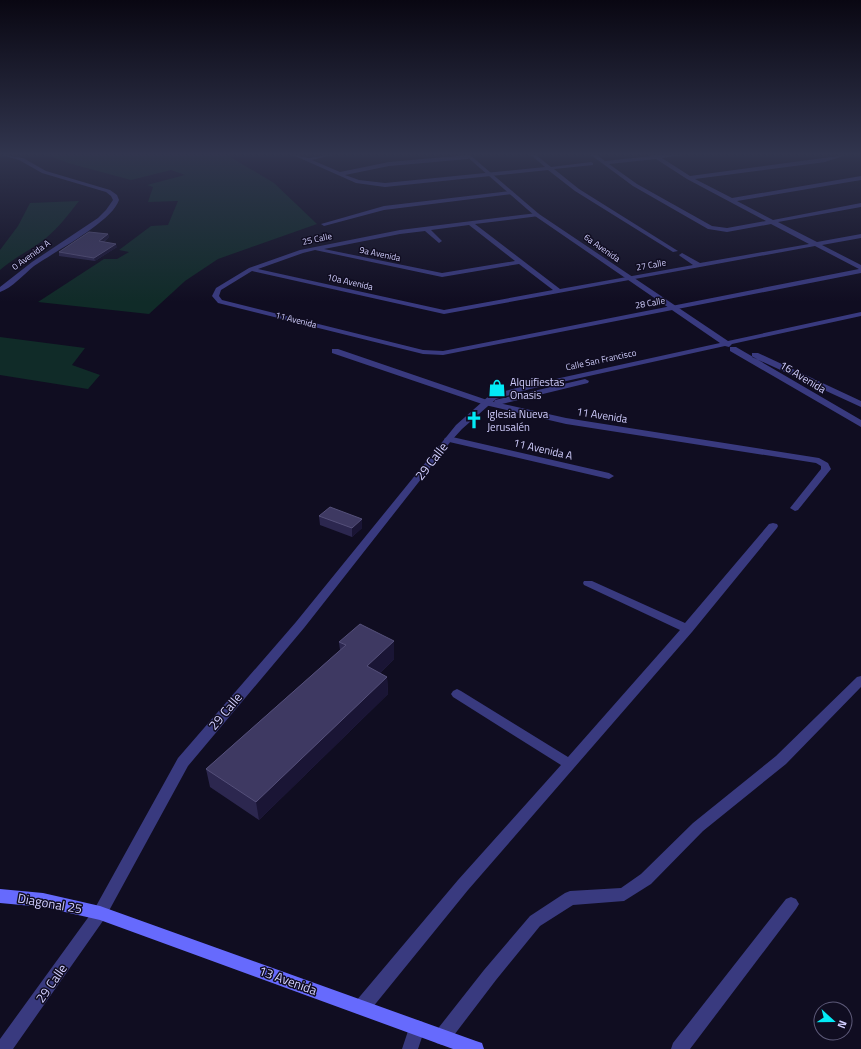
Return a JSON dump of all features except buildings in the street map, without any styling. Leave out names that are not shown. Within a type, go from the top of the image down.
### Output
[{"type":"main road","name":"Diagonal 25","points":[[0,896],[43,900],[100,913]]},
{"type":"main road","name":"13 Avenida","points":[[100,913],[476,1049]]},
{"type":"street","name":"0 Avenida A","points":[[0,290],[37,261],[102,217],[114,204]]},
{"type":"street","points":[[324,224],[384,208],[421,204]]},
{"type":"street","name":"6a Avenida","points":[[523,204],[537,215],[674,309],[736,348]]},
{"type":"street","points":[[599,204],[675,251]]},
{"type":"street","points":[[668,204],[710,228],[718,230],[861,205]]},
{"type":"street","points":[[738,204],[861,268]]},
{"type":"street","name":"25 Calle","points":[[220,302],[215,296],[218,289],[251,269],[314,248],[400,232],[537,215]]},
{"type":"street","points":[[470,224],[558,291]]},
{"type":"street","points":[[426,229],[439,241]]},
{"type":"street","name":"27 Calle","points":[[444,312],[861,236]]},
{"type":"street","name":"9a Avenida","points":[[314,248],[442,275],[520,262]]},
{"type":"street","points":[[682,255],[699,266]]},
{"type":"street","name":"10a Avenida","points":[[251,269],[444,312]]},
{"type":"street","name":"28 Calle","points":[[443,354],[861,271]]},
{"type":"street","name":"11 Avenida","points":[[220,302],[423,352],[443,354]]},
{"type":"street","name":"Calle San Francisco","points":[[488,403],[493,397],[528,387],[861,314]]},
{"type":"street","name":"Calle San Francisco","points":[[488,403],[861,320]]},
{"type":"street","points":[[736,348],[861,404]]},
{"type":"street","name":"16 Avenida","points":[[736,348],[861,424]]},
{"type":"street","name":"11 Avenida","points":[[335,351],[488,403],[566,421],[819,461],[825,465],[826,469],[795,508]]},
{"type":"street","name":"29 Calle","points":[[4,1049],[100,913],[183,762],[300,625],[448,439],[474,412],[488,403]]},
{"type":"street","name":"11 Avenida A","points":[[448,439],[609,476]]},
{"type":"street","points":[[362,1007],[478,868],[519,824],[688,629],[773,526]]},
{"type":"street","points":[[588,583],[688,629]]},
{"type":"street","points":[[442,1037],[490,975],[536,921],[570,898],[624,894],[646,879],[698,827],[780,760],[861,680]]},
{"type":"street","points":[[457,694],[570,764]]},
{"type":"street","points":[[679,1049],[791,904]]},
{"type":"street","points":[[410,1049],[417,1028]]},
{"type":"green space","points":[[30,204],[77,204],[60,225],[46,238],[0,270],[0,250],[18,226]]},
{"type":"green space","points":[[177,204],[296,204],[317,224],[218,259],[185,281],[149,314],[38,302],[104,259],[117,259],[129,252],[119,250],[151,226],[168,225]]},
{"type":"green space","points":[[0,337],[85,348],[72,365],[100,375],[88,389],[0,375]]},
{"type":"place","name":"Alquifiestas Onasis","points":[[497,388]]},
{"type":"place","name":"Iglesia Nueva Jerusalén","points":[[474,420]]}]
